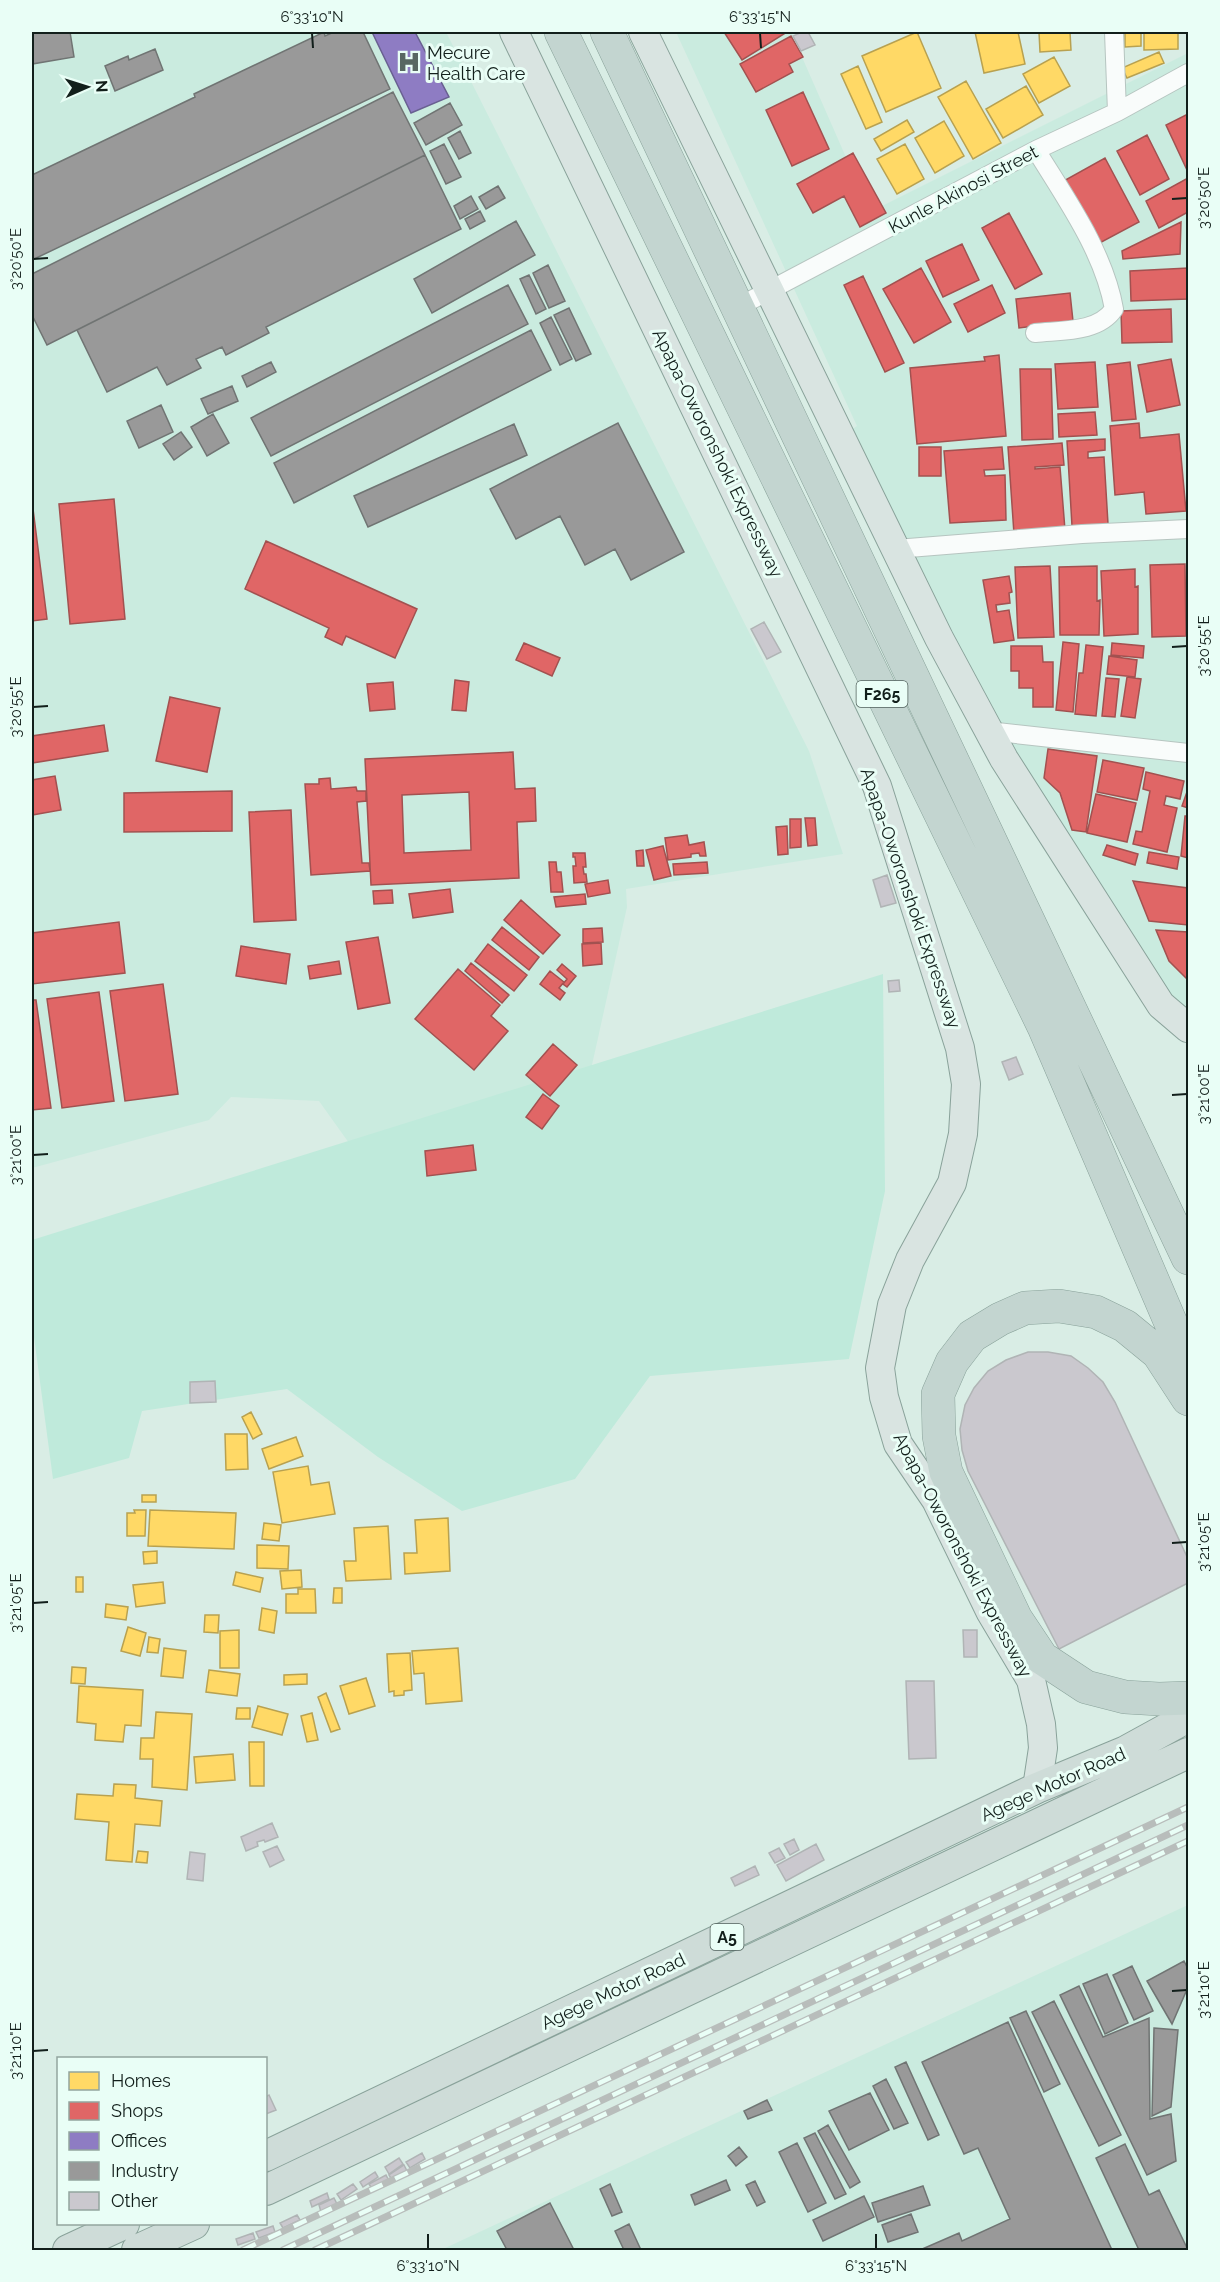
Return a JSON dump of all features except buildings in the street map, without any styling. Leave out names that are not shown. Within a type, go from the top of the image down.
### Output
[{"type":"highway","name":"F265","points":[[561,32],[1044,1027],[1188,1363]]},
{"type":"highway","name":"F265","points":[[607,32],[1188,1258]]},
{"type":"highway","points":[[1188,1399],[1158,1353],[1125,1326],[1096,1312],[1059,1306],[1024,1308],[972,1336],[952,1362],[938,1394],[939,1436],[946,1472],[1016,1619],[1042,1658],[1086,1687],[1125,1697],[1188,1698]]},
{"type":"highway","name":"Agege Motor Road","points":[[267,2156],[1037,1788],[1126,1751],[1188,1717]]},
{"type":"highway","name":"Agege Motor Road","points":[[267,2190],[1188,1752]]},
{"type":"highway","points":[[672,1963],[689,1988]]},
{"type":"highway","points":[[68,2250],[120,2225]]},
{"type":"highway","points":[[137,2250],[190,2225]]},
{"type":"main road","name":"Apapa-Oworonshoki Expressway","points":[[514,32],[877,786],[957,1037],[966,1084],[963,1134],[952,1183],[910,1260],[892,1305],[880,1368],[884,1397],[898,1444],[936,1500],[990,1611],[1031,1680],[1041,1724],[1043,1748],[1037,1788]]},
{"type":"main road","points":[[643,32],[939,638],[988,731],[1161,1005],[1188,1028]]},
{"type":"street","points":[[1114,32],[1117,112]]},
{"type":"street","name":"Kunle Akinosi Street","points":[[738,307],[1036,150],[1117,112],[1188,73]]},
{"type":"street","points":[[1035,333],[1090,327],[1108,319],[1114,309],[1112,294],[1082,227],[1036,150]]},
{"type":"street","points":[[896,549],[1082,534],[1188,529]]},
{"type":"street","points":[[988,731],[1188,753]]},
{"type":"shaded area","points":[[32,32],[446,32],[809,751],[843,854],[626,889],[627,907],[584,1101],[354,1150],[319,1101],[231,1097],[209,1120],[32,1168]]},
{"type":"shaded area","points":[[676,32],[791,32],[870,212],[1188,53],[1188,1017],[1062,857],[848,432],[857,426]]},
{"type":"shaded area","points":[[883,974],[885,1191],[849,1359],[650,1376],[575,1479],[462,1511],[378,1457],[287,1389],[142,1411],[129,1458],[53,1479],[32,1322],[32,1240]]},
{"type":"shaded area","points":[[1188,1905],[1188,2250],[441,2250],[587,2182]]},
{"type":"railway","points":[[243,2250],[1188,1807]]},
{"type":"railway","points":[[283,2250],[1188,1825]]},
{"type":"railway","points":[[315,2250],[1188,1841]]},
{"type":"place","name":"Mecure Health Care","points":[[409,62]]}]
